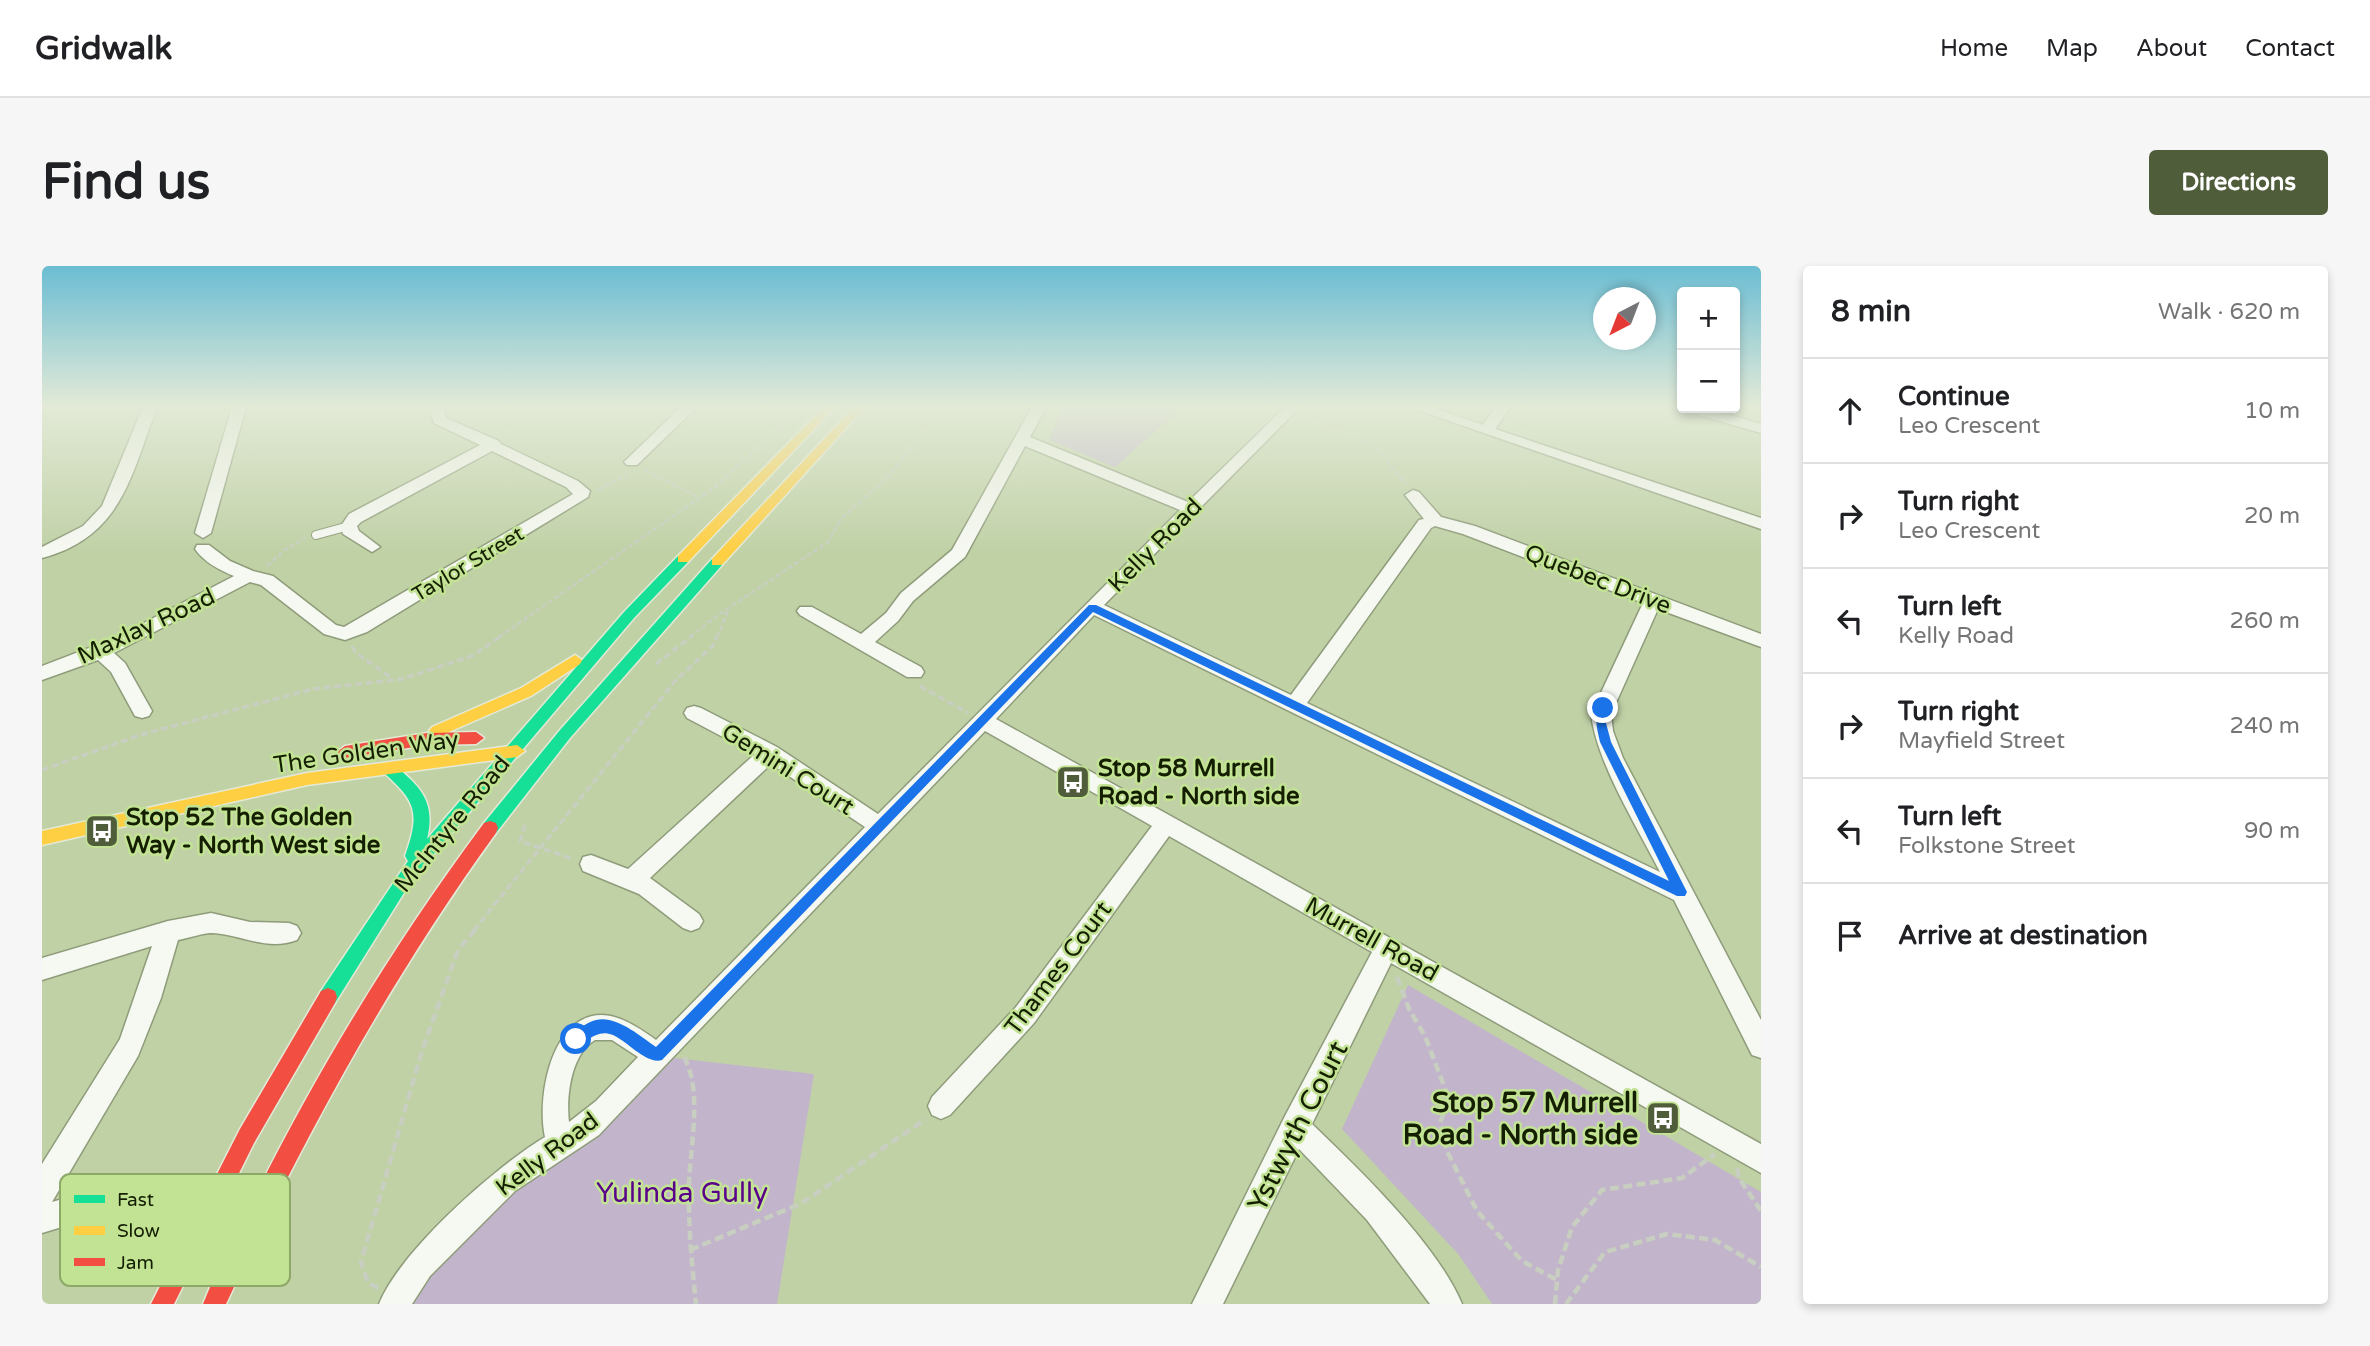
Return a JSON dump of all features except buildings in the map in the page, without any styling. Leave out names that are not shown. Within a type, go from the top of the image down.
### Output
[{"type":"main road","name":"McIntyre Road","points":[[228,1174],[342,971],[406,875],[629,615],[783,455]]},
{"type":"main road","name":"McIntyre Road","points":[[277,1174],[356,1028],[444,890],[485,834],[546,758],[669,615],[816,455]]},
{"type":"main road","points":[[401,743],[485,712],[543,682],[629,615]]},
{"type":"main road","points":[[485,834],[509,775],[509,753],[537,742],[630,645],[669,615]]},
{"type":"main road","name":"The Golden Way","points":[[327,755],[401,743],[475,738],[500,745],[509,753]]},
{"type":"main road","name":"The Golden Way","points":[[42,838],[257,789],[388,768],[509,753]]},
{"type":"main road","points":[[388,768],[411,786],[424,807],[424,830],[406,875]]},
{"type":"main road","name":"McIntyre Road","points":[[162,1304],[171,1286]]},
{"type":"main road","name":"McIntyre Road","points":[[214,1304],[222,1286]]},
{"type":"street","points":[[42,553],[80,537],[101,521],[110,507],[130,455]]},
{"type":"street","points":[[226,455],[203,541],[224,565],[267,580],[330,630],[345,634]]},
{"type":"street","points":[[372,547],[351,534],[349,526],[361,514],[472,455]]},
{"type":"street","points":[[516,455],[572,484],[582,491],[580,497]]},
{"type":"street","points":[[636,464],[644,455]]},
{"type":"street","points":[[863,642],[892,617],[907,597],[958,553],[1013,455]]},
{"type":"street","points":[[1062,455],[1191,509]]},
{"type":"street","name":"Kelly Road","points":[[396,1300],[420,1266],[505,1181],[589,1125],[1092,607],[1245,455]]},
{"type":"street","points":[[1558,455],[1761,524]]},
{"type":"street","points":[[1295,705],[1425,524],[1435,521],[1413,495]]},
{"type":"street","name":"Taylor Street","points":[[345,634],[361,628],[580,497]]},
{"type":"street","name":"Quebec Drive","points":[[1435,521],[1488,537],[1761,641]]},
{"type":"street","name":"Maxlay Road","points":[[42,673],[101,651],[254,574]]},
{"type":"street","points":[[1653,600],[1603,708],[1601,723],[1613,758],[1761,1046]]},
{"type":"street","points":[[1092,607],[1681,892]]},
{"type":"street","points":[[806,611],[914,671]]},
{"type":"street","points":[[101,651],[118,668],[142,711]]},
{"type":"street","name":"Gemini Court","points":[[694,713],[770,753],[881,827]]},
{"type":"street","name":"Murrell Road","points":[[982,720],[1761,1159]]},
{"type":"street","points":[[633,879],[770,753]]},
{"type":"street","name":"Thames Court","points":[[941,1106],[1025,1015],[1166,824]]},
{"type":"street","points":[[591,864],[633,879],[659,894],[691,921]]},
{"type":"street","points":[[42,970],[168,931],[211,923],[250,932],[289,933]]},
{"type":"street","points":[[42,1192],[60,1156],[122,1061],[151,991],[168,931]]},
{"type":"street","name":"Ystwyth Court","points":[[1207,1304],[1387,947]]},
{"type":"street","points":[[560,1143],[555,1112],[556,1100],[564,1063],[576,1039],[597,1026],[608,1027],[665,1047]]},
{"type":"street","points":[[1295,1126],[1395,1229],[1447,1304]]},
{"type":"street","points":[[42,1219],[60,1214]]},
{"type":"lane","points":[[311,536],[349,526]]},
{"type":"path","points":[[42,770],[143,734],[300,692],[394,680],[472,656],[700,498],[747,455]]},
{"type":"path","points":[[654,665],[729,608],[828,542],[842,517],[887,478],[905,455]]},
{"type":"path","points":[[1383,455],[1413,495]]},
{"type":"path","points":[[580,497],[609,486],[636,464],[700,498]]},
{"type":"path","points":[[254,574],[286,548],[311,536]]},
{"type":"path","points":[[396,1300],[368,1283],[361,1262],[422,1051],[458,950],[545,846],[676,680],[713,646],[729,608]]},
{"type":"path","points":[[345,634],[356,653],[394,680]]},
{"type":"path","points":[[914,671],[916,684],[982,720]]},
{"type":"path","points":[[526,822],[520,841],[545,846],[549,850],[591,864]]},
{"type":"path","points":[[1387,947],[1409,1009],[1425,1036],[1449,1099],[1440,1123],[1447,1151],[1476,1211],[1522,1261],[1557,1280]]},
{"type":"path","points":[[665,1047],[692,1071],[694,1088],[689,1186],[690,1250],[696,1304]]},
{"type":"path","points":[[690,1250],[802,1203],[915,1129],[941,1106]]},
{"type":"path","points":[[1555,1304],[1558,1270],[1572,1227],[1602,1190],[1682,1178],[1733,1143],[1738,1178],[1761,1211]]},
{"type":"path","points":[[1566,1304],[1605,1252],[1667,1234],[1715,1240],[1761,1267]]},
{"type":"green space","points":[[1087,455],[1128,455],[1115,467]]},
{"type":"green space","points":[[1408,985],[1761,1192],[1761,1304],[1492,1304],[1459,1255],[1342,1129]]},
{"type":"green space","name":"Yulinda Gully","points":[[657,1056],[814,1074],[777,1304],[399,1304],[420,1266]]},
{"type":"traffic: fast","points":[[328,997],[406,875],[629,615],[683,559]]},
{"type":"traffic: fast","points":[[490,828],[565,734],[717,562]]},
{"type":"traffic: fast","points":[[388,768],[410,788],[421,806],[422,827],[413,856]]},
{"type":"traffic: slow","points":[[683,559],[783,455]]},
{"type":"traffic: slow","points":[[717,562],[815,455]]},
{"type":"traffic: slow","points":[[437,731],[526,692],[575,660]]},
{"type":"traffic: slow","points":[[42,838],[307,779],[517,751]]},
{"type":"traffic: jam","points":[[345,752],[427,739],[476,738]]},
{"type":"traffic: jam","points":[[277,1174],[374,999],[411,940],[490,828]]},
{"type":"traffic: jam","points":[[228,1174],[328,997]]},
{"type":"traffic: jam","points":[[162,1304],[171,1286]]},
{"type":"traffic: jam","points":[[214,1304],[223,1286]]},
{"type":"place","name":"Stop 58 Murrell Road - North side","points":[[1073,782]]},
{"type":"place","name":"Stop 52 The Golden Way - North West side","points":[[102,831]]},
{"type":"place","name":"Stop 57 Murrell Road - North side","points":[[1663,1118]]},
{"type":"route","points":[[576,1039],[597,1026],[608,1027],[623,1033],[657,1056],[1092,607],[1681,892],[1605,742],[1601,723],[1603,708]]}]
